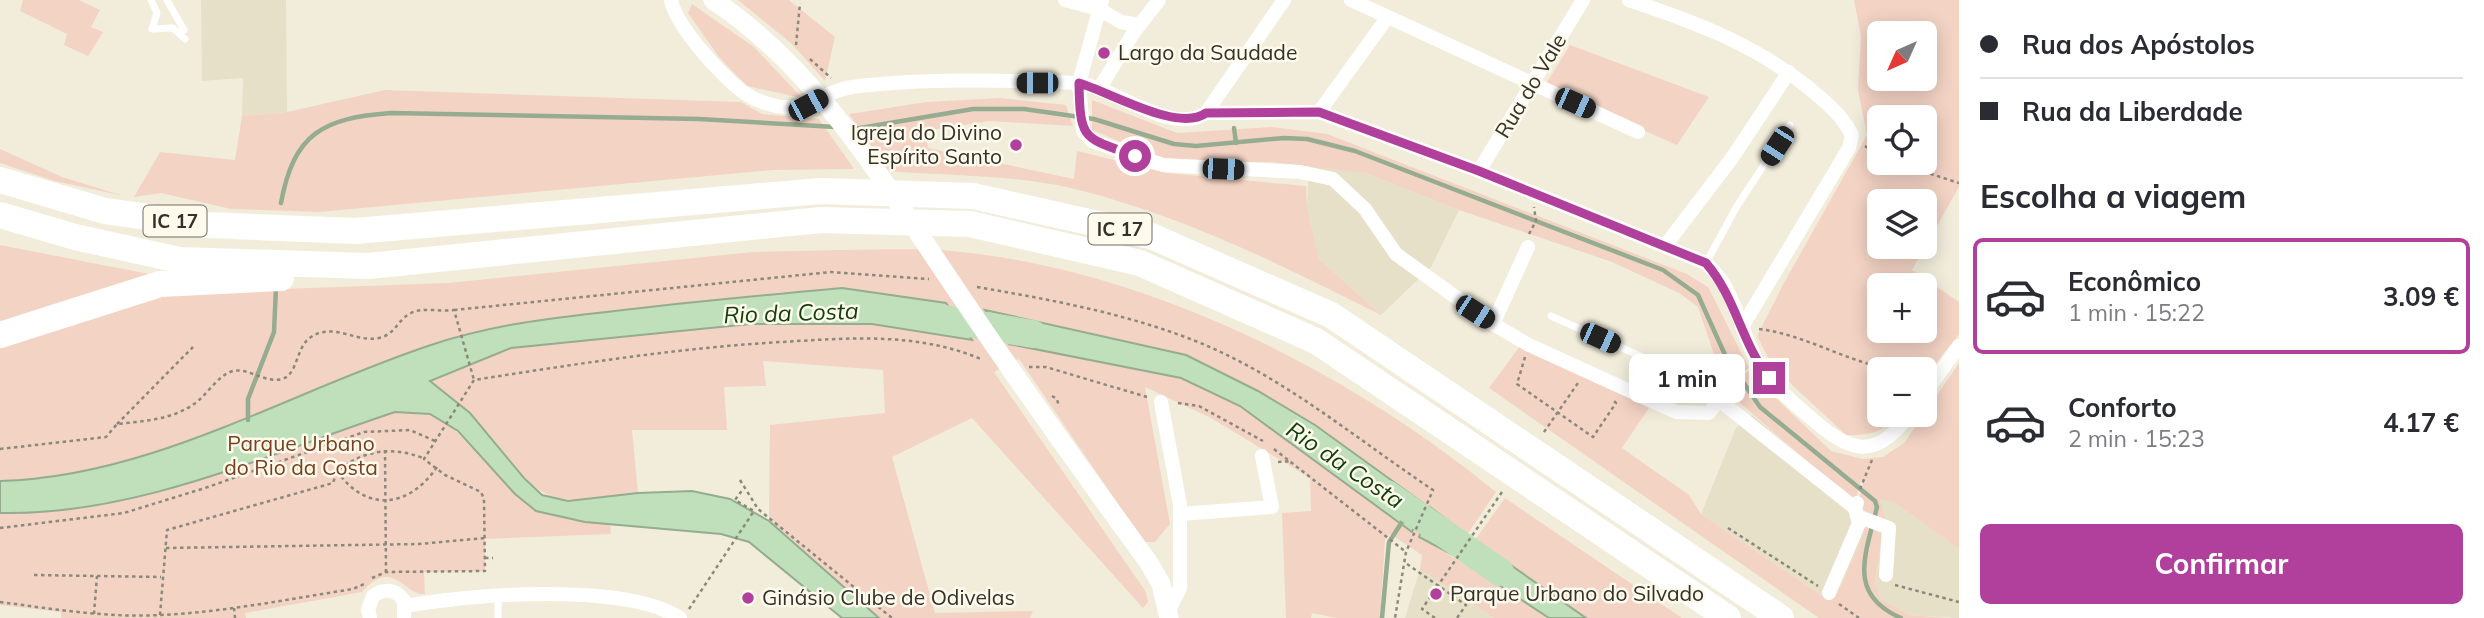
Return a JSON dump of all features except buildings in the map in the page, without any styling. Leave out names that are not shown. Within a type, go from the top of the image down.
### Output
[{"type":"highway","name":"IC 17","points":[[0,180],[105,211],[205,225],[355,231],[821,191],[973,196],[1150,236],[1331,315],[1781,618]]},
{"type":"highway","name":"IC 17","points":[[0,215],[75,237],[179,260],[368,265],[821,220],[970,224],[1140,263],[1316,341],[1728,618]]},
{"type":"highway","points":[[0,335],[160,284],[289,278],[368,265]]},
{"type":"street","points":[[671,0],[680,22],[717,67],[752,98],[779,106],[800,107],[839,90],[943,82],[1079,83],[1170,118],[1199,118],[1206,113],[1284,0]]},
{"type":"street","points":[[713,0],[797,54],[1042,417],[1149,563],[1161,584],[1168,615]]},
{"type":"street","points":[[1065,0],[1100,5],[1121,22],[1140,25]]},
{"type":"street","points":[[1099,89],[1159,0]]},
{"type":"street","points":[[1351,0],[1638,132]]},
{"type":"street","name":"Rua do Vale","points":[[1479,171],[1583,0]]},
{"type":"street","points":[[1629,0],[1715,29],[1752,48],[1789,72],[1842,115],[1852,135],[1849,148],[1805,226],[1742,327]]},
{"type":"street","points":[[1100,5],[1079,83],[1083,131],[1092,141],[1163,165],[1300,172],[1333,179],[1365,209],[1396,254],[1493,324],[1529,345],[1676,412],[1709,413],[1719,400],[1859,512],[1885,526],[1891,533],[1886,575]]},
{"type":"street","points":[[1319,112],[1387,18]]},
{"type":"street","points":[[1665,246],[1732,158],[1789,72]]},
{"type":"street","points":[[1206,113],[1319,112],[1479,171],[1706,263],[1723,283],[1763,370],[1785,395],[1833,437],[1858,447],[1874,446],[1900,427]]},
{"type":"street","points":[[1493,324],[1528,247]]},
{"type":"street","points":[[1937,376],[1959,346]]},
{"type":"street","points":[[1161,402],[1180,514],[1180,588],[1168,615]]},
{"type":"street","points":[[1180,514],[1272,507],[1267,449]]},
{"type":"street","points":[[1829,593],[1859,523],[1859,512]]},
{"type":"street","points":[[369,618],[369,603],[379,592],[397,593],[405,612],[498,596],[598,597],[654,605],[682,618]]},
{"type":"lane","points":[[151,0],[157,13],[152,29],[173,28],[184,34],[167,0]]},
{"type":"lane","points":[[1706,263],[1737,206],[1790,125]]},
{"type":"lane","points":[[1551,316],[1700,383],[1716,392],[1719,400]]},
{"type":"lane","points":[[498,596],[498,618]]},
{"type":"path","points":[[800,3],[797,54],[837,84],[839,90]]},
{"type":"path","points":[[1934,175],[1959,183]]},
{"type":"path","points":[[1528,247],[1528,237],[1536,221],[1536,194]]},
{"type":"path","points":[[117,424],[166,418],[193,405],[228,372],[241,371],[270,381],[287,377],[303,343],[324,331],[379,338],[395,332],[402,318],[415,311],[454,310],[474,379],[424,459]]},
{"type":"path","points":[[1742,327],[1774,331],[1822,345],[1856,363],[1867,365]]},
{"type":"path","points":[[474,379],[601,360],[746,344],[850,338],[923,341],[956,348],[986,361]]},
{"type":"path","points":[[1529,345],[1517,384],[1593,437],[1616,403],[1607,397]]},
{"type":"path","points":[[0,449],[106,437],[192,347]]},
{"type":"path","points":[[1027,368],[1046,367],[1161,402],[1199,406],[1267,449],[1406,552]]},
{"type":"path","points":[[1730,383],[1750,369]]},
{"type":"path","points":[[1543,433],[1581,378]]},
{"type":"path","points":[[0,528],[124,513],[205,488],[364,432],[410,429],[436,440]]},
{"type":"path","points":[[1863,480],[1873,458],[1874,446]]},
{"type":"path","points":[[384,450],[386,572]]},
{"type":"path","points":[[0,602],[81,613],[160,615],[234,608],[353,589],[386,572],[485,571],[484,499],[481,492],[446,475],[424,459],[384,450],[351,460],[337,471],[333,483],[167,530],[161,577],[160,615]]},
{"type":"path","points":[[337,471],[357,493],[386,500],[415,491],[437,467]]},
{"type":"path","points":[[740,480],[743,489],[758,509],[892,618]]},
{"type":"path","points":[[1435,618],[1422,609],[1505,488]]},
{"type":"path","points":[[682,618],[754,511],[735,500],[737,492],[743,489]]},
{"type":"path","points":[[1395,618],[1406,552],[1433,490]]},
{"type":"path","points":[[1728,528],[1829,593],[1859,618]]},
{"type":"path","points":[[166,548],[386,545],[485,538]]},
{"type":"path","points":[[485,558],[493,558]]},
{"type":"path","points":[[1406,564],[1466,604],[1457,618]]},
{"type":"path","points":[[34,575],[161,577]]},
{"type":"path","points":[[1886,575],[1897,587],[1959,602]]},
{"type":"path","points":[[94,614],[97,576]]},
{"type":"path","points":[[234,608],[235,618]]},
{"type":"path","points":[[80,618],[81,613]]},
{"type":"shaded area","points":[[201,0],[286,0],[287,112],[242,116],[243,78],[202,81]]},
{"type":"shaded area","points":[[1309,165],[1366,173],[1459,210],[1431,267],[1381,315],[1319,259],[1307,207]]},
{"type":"shaded area","points":[[1752,415],[1868,515],[1863,536],[1840,588],[1824,597],[1701,514],[1736,428]]},
{"type":"shaded area","points":[[1879,498],[1894,502],[1959,549],[1959,618],[1909,615],[1880,598],[1875,581],[1883,530]]},
{"type":"shaded area","name":"Parque Urbano do Silvado","points":[[1420,569],[1494,618],[1405,618]]},
{"type":"green space","points":[[23,0],[79,0],[100,10],[91,27],[103,32],[88,56],[64,45],[67,34],[20,11]]},
{"type":"green space","points":[[738,0],[789,0],[835,37],[825,81],[792,44]]},
{"type":"green space","points":[[1854,0],[1959,0],[1959,187],[1937,226],[1937,189],[1867,189],[1867,259],[1918,259],[1912,270],[1916,273],[1867,273],[1867,343],[1937,343],[1937,287],[1959,302],[1959,334],[1937,362],[1937,357],[1867,357],[1867,427],[1884,427],[1862,435],[1846,435],[1773,367],[1757,336],[1867,135],[1858,90],[1861,37]]},
{"type":"green space","points":[[692,4],[754,47],[802,98],[747,86],[719,57],[688,13]]},
{"type":"green space","points":[[1570,45],[1709,97],[1677,145],[1544,87]]},
{"type":"green space","points":[[385,90],[741,102],[762,114],[819,119],[854,169],[773,170],[319,212],[231,209],[161,193],[134,197],[160,152],[235,160],[242,116],[287,112]]},
{"type":"green space","points":[[999,98],[1066,105],[1073,126],[989,121],[925,131],[928,148],[1074,179],[1077,151],[1167,173],[1306,186],[1307,207],[1319,259],[1381,315],[1231,243],[1115,200],[1030,181],[889,171],[849,114],[927,102]]},
{"type":"green space","points":[[1092,100],[1177,133],[1272,127],[1327,134],[1687,274],[1708,287],[1749,368],[1733,380],[1719,369],[1698,307],[1679,293],[1612,262],[1459,210],[1366,173],[1271,162],[1166,161],[1092,130]]},
{"type":"green space","points":[[0,149],[62,177],[124,196],[55,181],[0,163]]},
{"type":"green space","points":[[0,245],[149,274],[0,325]]},
{"type":"green space","name":"Parque Urbano do Rio da Costa","points":[[952,251],[1025,262],[1098,279],[1170,303],[1241,332],[1310,367],[1375,405],[1438,447],[1496,492],[1467,535],[1446,519],[1429,542],[1549,618],[1494,618],[1420,569],[1422,555],[1390,534],[1385,540],[1380,618],[1336,618],[1312,613],[1311,618],[1286,618],[1282,513],[1311,511],[1310,478],[1211,418],[1145,387],[1170,524],[1155,542],[1144,542],[1019,359],[994,372],[1146,592],[1148,602],[1143,608],[972,418],[892,457],[935,613],[1033,611],[1030,618],[879,618],[769,521],[770,425],[885,413],[883,370],[763,361],[766,386],[724,387],[727,430],[632,430],[638,493],[601,499],[574,500],[554,497],[538,489],[525,477],[472,415],[453,428],[515,494],[585,522],[610,523],[611,534],[485,539],[485,571],[424,572],[425,594],[418,593],[390,577],[382,577],[362,592],[245,613],[246,618],[61,618],[61,612],[0,605],[0,348],[173,293],[448,283],[753,252]]},
{"type":"green space","points":[[1520,346],[1578,371],[1649,408],[1622,448],[1689,495],[1701,514],[1824,597],[1828,585],[1840,588],[1863,536],[1865,523],[1883,530],[1875,581],[1880,598],[1909,615],[1947,618],[1819,618],[1489,388]]},
{"type":"green space","points":[[1959,363],[1959,549],[1894,502],[1880,499],[1886,522],[1868,515],[1858,504],[1864,480],[1861,480],[1855,503],[1731,395],[1734,381],[1750,370],[1759,382],[1831,451],[1863,459],[1883,457],[1904,443],[1915,427],[1937,427],[1937,395]]},
{"type":"green space","points":[[1505,498],[1682,618],[1586,618],[1475,540]]},
{"type":"water","points":[[842,288],[946,303],[972,340],[872,324],[750,324],[511,348],[430,381],[470,413],[524,478],[542,495],[568,501],[638,493],[692,491],[730,499],[769,521],[879,618],[842,618],[749,542],[721,534],[585,522],[536,511],[515,494],[458,431],[430,414],[395,412],[250,463],[151,493],[51,511],[0,513],[0,481],[56,476],[111,465],[165,449],[375,365],[451,339],[520,323],[567,316]]},
{"type":"water","points":[[985,310],[1186,355],[1258,391],[1315,425],[1423,503],[1412,532],[1240,406],[1181,378],[1009,344]]},
{"type":"water","points":[[1430,507],[1467,535],[1453,555],[1419,537]]},
{"type":"water","points":[[1475,540],[1586,618],[1549,618],[1461,560]]},
{"type":"waterway","points":[[854,129],[973,109],[1024,109],[1094,119],[1174,144],[1196,146],[1284,138],[1307,139],[1355,151],[1663,270],[1698,295],[1726,357],[1760,407],[1875,501],[1877,507],[1865,556],[1866,585],[1872,597],[1901,618]]},
{"type":"waterway","points":[[281,203],[294,160],[304,145],[330,125],[367,115],[391,113],[699,119],[835,127]]},
{"type":"waterway","points":[[1234,128],[1236,143]]},
{"type":"waterway","points":[[248,420],[248,399],[274,332],[276,287]]},
{"type":"waterway","name":"Rio da Costa","points":[[921,315],[1033,334]]},
{"type":"waterway","name":"Rio da Costa","points":[[1387,494],[1500,572]]},
{"type":"waterway","points":[[1382,618],[1389,542],[1404,519]]},
{"type":"place","name":"Largo da Saudade","points":[[1104,53]]},
{"type":"place","name":"Igreja do Divino Espírito Santo","points":[[1016,145]]},
{"type":"place","name":"Parque Urbano do Silvado","points":[[1436,594]]},
{"type":"place","name":"Ginásio Clube de Odivelas","points":[[748,598]]},
{"type":"route","points":[[1135,156],[1092,141],[1083,131],[1079,83],[1170,118],[1199,118],[1206,113],[1319,112],[1479,171],[1706,263],[1723,283],[1758,363],[1769,378]]}]
